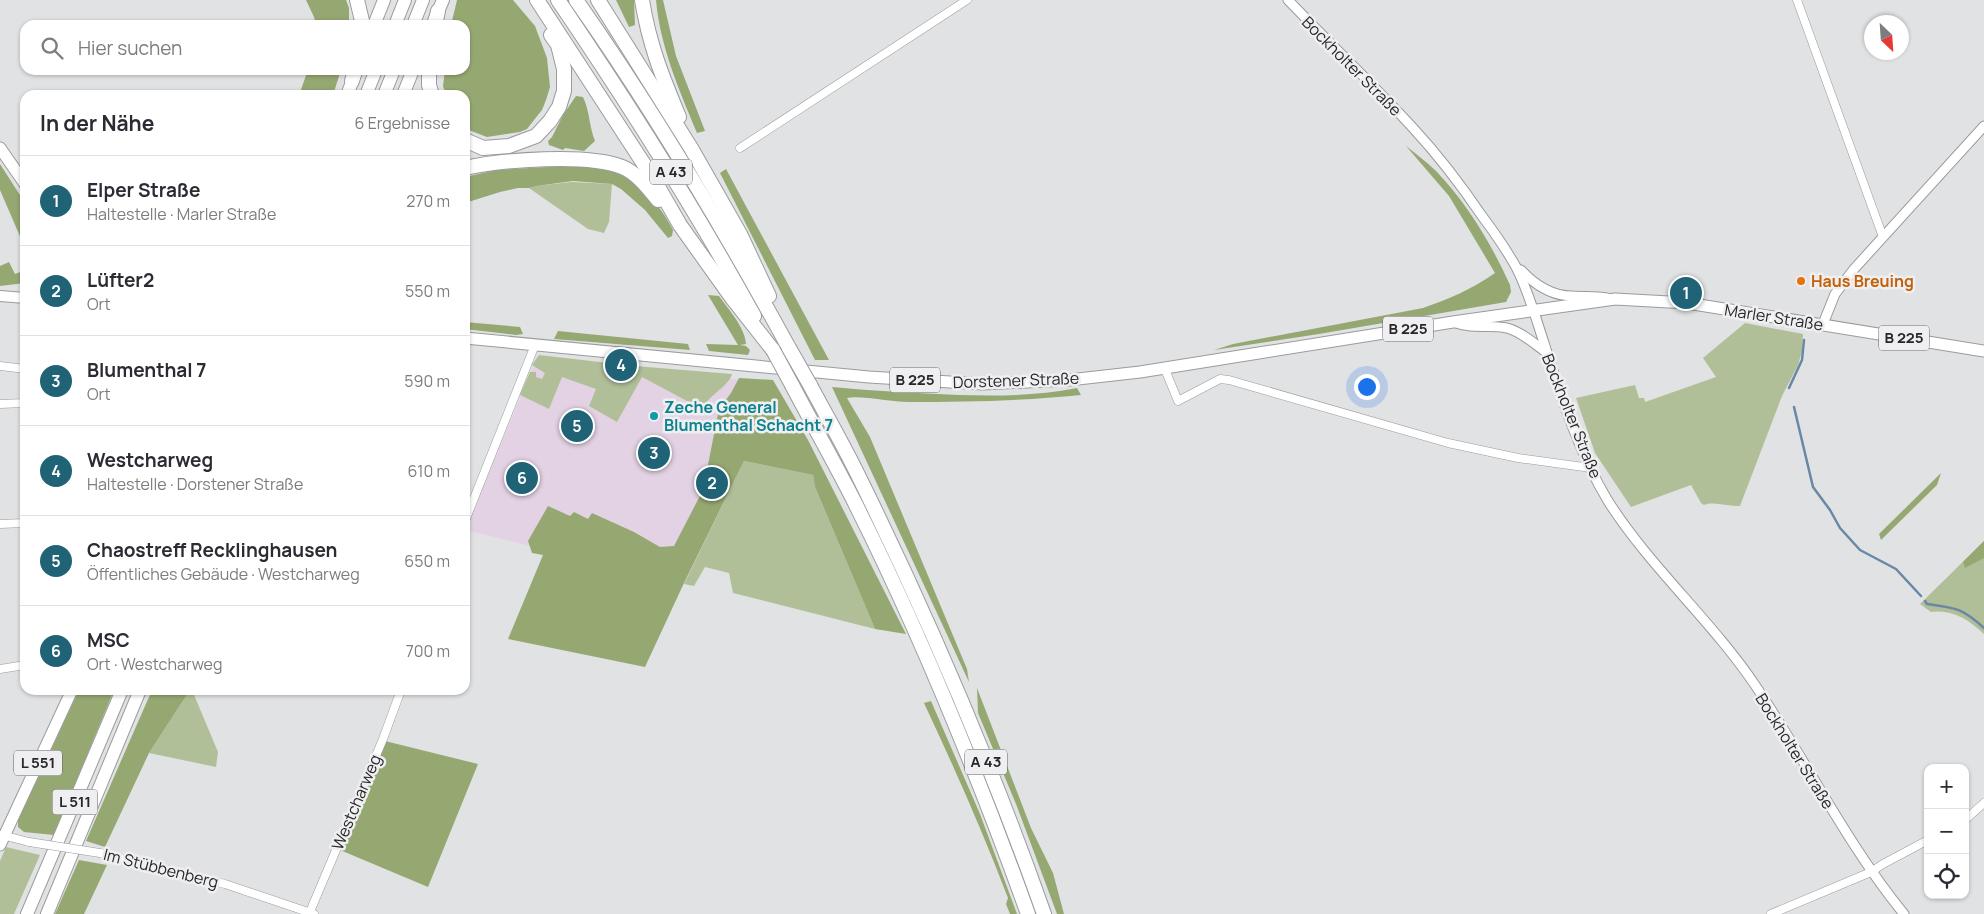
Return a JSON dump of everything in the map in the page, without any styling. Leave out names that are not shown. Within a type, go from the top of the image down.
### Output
[{"type":"highway","points":[[357,0],[363,20]]},
{"type":"highway","points":[[376,20],[384,0]]},
{"type":"highway","points":[[397,20],[405,0]]},
{"type":"highway","points":[[415,20],[423,0]]},
{"type":"highway","points":[[470,142],[483,148],[510,146],[536,136],[550,122],[559,107],[564,91],[564,69],[558,45],[530,0]]},
{"type":"highway","points":[[537,0],[653,178],[680,225],[732,298],[773,350]]},
{"type":"highway","name":"A 43","points":[[558,0],[650,140],[710,236],[792,384],[856,506],[925,653],[994,823],[1028,914]]},
{"type":"highway","name":"A 43","points":[[576,0],[675,151],[721,227],[858,474],[930,630],[980,747],[1044,914]]},
{"type":"highway","points":[[598,0],[692,148],[740,234],[760,274],[789,348]]},
{"type":"highway","points":[[642,0],[646,31],[660,71],[692,148]]},
{"type":"highway","points":[[436,20],[440,5]]},
{"type":"highway","points":[[349,90],[355,75]]},
{"type":"highway","points":[[368,90],[374,75]]},
{"type":"highway","points":[[386,90],[392,75]]},
{"type":"highway","points":[[405,90],[411,75]]},
{"type":"highway","points":[[429,75],[430,90]]},
{"type":"highway","points":[[470,167],[505,162],[598,160],[623,167],[643,182],[670,218],[680,225]]},
{"type":"highway","name":"L 511","points":[[27,914],[120,695]]},
{"type":"highway","name":"L 511","points":[[46,914],[138,695]]},
{"type":"main road","points":[[0,148],[20,177]]},
{"type":"main road","points":[[0,296],[20,298]]},
{"type":"main road","name":"Marler Straße","points":[[1533,310],[1615,299],[1687,304],[1823,324],[1984,351]]},
{"type":"main road","name":"Dorstener Straße","points":[[470,338],[869,377],[982,384],[1069,380],[1303,347],[1533,310]]},
{"type":"main road","name":"L 551","points":[[2,838],[70,695]]},
{"type":"street","points":[[740,148],[967,0]]},
{"type":"street","name":"Bockholter Straße","points":[[1288,0],[1414,129],[1461,186],[1514,264],[1525,285],[1563,400],[1591,468],[1609,502],[1729,651],[1771,708],[1820,792],[1871,872],[1904,914]]},
{"type":"street","points":[[1797,0],[1883,237]]},
{"type":"street","points":[[1823,324],[1835,294],[1870,251],[1984,126]]},
{"type":"street","points":[[1514,264],[1532,282],[1548,292],[1570,296],[1598,296],[1615,299]]},
{"type":"street","points":[[1453,322],[1467,327],[1508,328],[1547,353]]},
{"type":"street","points":[[470,508],[535,345]]},
{"type":"street","points":[[0,366],[20,368]]},
{"type":"street","points":[[1164,367],[1178,401],[1220,379],[1229,380],[1448,443],[1518,458],[1591,468]]},
{"type":"street","points":[[0,404],[20,403]]},
{"type":"street","points":[[0,524],[20,523]]},
{"type":"street","points":[[0,669],[20,666]]},
{"type":"street","name":"Westcharweg","points":[[311,913],[383,739],[399,695]]},
{"type":"street","points":[[1969,816],[1984,803]]},
{"type":"street","name":"Im Stübbenberg","points":[[2,838],[100,853],[224,884],[311,913]]},
{"type":"street","points":[[1772,914],[1871,872],[1924,842]]},
{"type":"shaded area","name":"Zeche General Blumenthal Schacht 7","points":[[537,357],[761,382],[684,584],[470,531],[470,518]]},
{"type":"green space","points":[[306,0],[346,0],[349,8],[349,20],[315,20]]},
{"type":"green space","points":[[457,0],[513,0],[535,26],[547,58],[550,87],[542,110],[527,129],[520,132],[487,137],[470,131],[470,90],[444,90],[443,86],[444,75],[470,75],[470,20],[452,20]]},
{"type":"green space","points":[[616,0],[634,0],[635,25],[629,27]]},
{"type":"green space","points":[[656,0],[663,0],[676,56],[705,131],[697,133],[677,84],[666,51]]},
{"type":"green space","points":[[306,75],[339,75],[335,90],[301,90]]},
{"type":"green space","points":[[576,96],[583,97],[595,141],[584,151],[565,148],[563,150],[549,145],[548,141]]},
{"type":"green space","points":[[1406,146],[1433,168],[1447,183],[1478,225],[1510,285],[1511,292],[1506,302],[1214,350],[1233,344],[1423,308],[1460,293],[1495,273],[1449,196]]},
{"type":"green space","points":[[0,164],[20,195],[20,236],[0,190]]},
{"type":"green space","points":[[565,166],[590,167],[615,172],[636,184],[653,200],[673,230],[672,236],[668,238],[645,210],[621,189],[612,184],[573,181],[518,188],[470,201],[470,176],[496,170]]},
{"type":"green space","points":[[726,169],[829,360],[815,360],[720,173]]},
{"type":"green space","points":[[572,182],[612,184],[609,222],[604,233],[588,229],[529,188]]},
{"type":"green space","points":[[9,262],[15,274],[20,272],[20,284],[0,286],[0,266]]},
{"type":"green space","points":[[708,295],[719,296],[736,318],[743,331],[746,344],[740,345],[746,346],[750,350],[748,355],[709,351],[706,344],[738,345]]},
{"type":"green space","points":[[470,322],[520,327],[523,334],[516,335],[470,330]]},
{"type":"green space","points":[[1745,323],[1803,334],[1802,351],[1798,365],[1782,396],[1740,506],[1704,505],[1691,485],[1631,507],[1595,453],[1576,398],[1635,385],[1639,398],[1644,398],[1645,402],[1716,377],[1703,358]]},
{"type":"green space","points":[[558,331],[688,344],[690,350],[554,339]]},
{"type":"green space","points":[[539,355],[635,366],[732,374],[727,383],[709,399],[702,409],[642,377],[617,422],[589,406],[596,389],[562,377],[549,409],[520,395],[530,372],[536,372],[536,377],[542,379],[545,373],[532,365]]},
{"type":"green space","points":[[739,378],[773,380],[808,440],[906,634],[875,629],[815,487],[813,475],[744,461],[645,667],[508,639],[543,555],[532,553],[528,541],[548,506],[570,516],[574,512],[588,519],[592,513],[634,532],[660,547],[674,546],[703,490],[719,409]]},
{"type":"green space","points":[[832,387],[959,395],[1018,395],[1077,388],[1081,395],[951,402],[908,402],[860,397],[847,398],[870,437],[967,669],[969,682]]},
{"type":"green space","points":[[744,461],[813,475],[815,487],[875,629],[733,593],[729,573],[705,567],[694,586],[684,584]]},
{"type":"green space","points":[[1941,473],[1937,485],[1881,540],[1879,534]]},
{"type":"green space","points":[[1984,541],[1984,634],[1959,616],[1939,611],[1931,612],[1920,604]]},
{"type":"green space","points":[[1984,541],[1984,558],[1965,568],[1963,562]]},
{"type":"green space","points":[[977,688],[1031,828],[1053,873],[1064,914],[1057,914],[1016,804],[978,713]]},
{"type":"green space","points":[[77,695],[112,695],[54,835],[24,832],[18,827],[18,820]]},
{"type":"green space","points":[[150,695],[187,695],[149,753],[105,847],[86,841]]},
{"type":"green space","points":[[187,695],[194,695],[218,752],[216,767],[149,753]]},
{"type":"green space","points":[[931,701],[980,814],[1017,914],[1010,914],[1006,904],[1008,898],[989,849],[924,703]]},
{"type":"green space","points":[[385,741],[478,764],[428,887],[340,850]]},
{"type":"green space","points":[[6,847],[40,855],[14,914],[0,914],[0,861]]},
{"type":"green space","points":[[79,860],[107,865],[84,914],[55,914]]},
{"type":"waterway","points":[[1789,388],[1802,360],[1804,340]]},
{"type":"waterway","points":[[1794,407],[1813,487],[1830,510],[1840,528],[1860,550],[1896,569],[1921,596]]},
{"type":"waterway","points":[[1925,601],[1927,604],[1958,610],[1970,616],[1984,628]]},
{"type":"place","name":"Haus Breuing","points":[[1801,281]]},
{"type":"place","name":"Elper Straße","points":[[1686,293]]},
{"type":"place","name":"Westcharweg","points":[[621,365]]},
{"type":"place","name":"Zeche General Blumenthal Schacht 7","points":[[654,416]]},
{"type":"place","name":"Chaostreff Recklinghausen","points":[[577,426]]},
{"type":"place","name":"Blumenthal 7","points":[[654,453]]},
{"type":"place","name":"MSC","points":[[522,478]]},
{"type":"place","name":"Lüfter2","points":[[712,483]]}]
